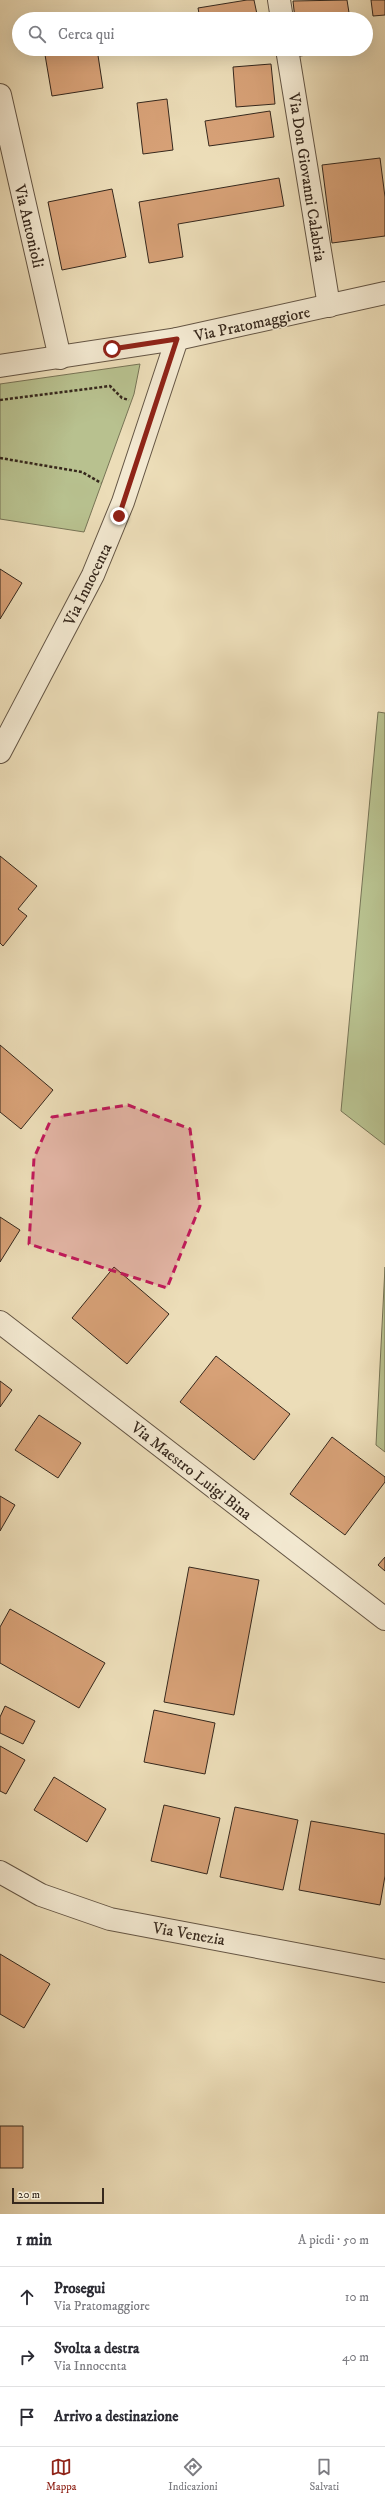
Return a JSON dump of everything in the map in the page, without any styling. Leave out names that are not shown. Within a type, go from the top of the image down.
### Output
[{"type":"street","points":[[279,0],[281,12]]},
{"type":"street","name":"Via Don Giovanni Calabria","points":[[288,56],[329,306]]},
{"type":"street","name":"Via Antonioli","points":[[0,95],[60,358]]},
{"type":"street","name":"Via Pratomaggiore","points":[[0,366],[177,339],[385,293]]},
{"type":"street","name":"Via Innocenta","points":[[0,752],[93,575],[123,502],[177,339]]},
{"type":"street","name":"Via Maestro Luigi Bina","points":[[0,1322],[385,1619]]},
{"type":"street","name":"Via Venezia","points":[[0,1872],[41,1896],[110,1919],[385,1971]]},
{"type":"path","points":[[0,400],[110,386],[122,398],[154,406]]},
{"type":"path","points":[[0,458],[82,472],[108,487],[123,502]]},
{"type":"highlighted area","points":[[128,1105],[190,1129],[200,1206],[167,1288],[99,1268],[29,1244],[34,1158],[52,1117]]},
{"type":"green space","points":[[140,364],[134,394],[84,532],[0,519],[0,384]]},
{"type":"green space","points":[[378,712],[385,713],[385,1145],[341,1111]]},
{"type":"green space","points":[[385,1267],[385,1452],[376,1445]]},
{"type":"building","points":[[254,0],[257,12],[199,12],[198,8]]},
{"type":"building","points":[[347,0],[349,12],[294,12],[293,1]]},
{"type":"building","points":[[371,0],[385,0],[385,15],[373,16]]},
{"type":"building","points":[[45,56],[98,56],[103,88],[52,96]]},
{"type":"building","points":[[271,64],[275,104],[236,107],[233,67]]},
{"type":"building","points":[[167,99],[173,150],[143,154],[137,103]]},
{"type":"building","points":[[270,111],[274,137],[209,146],[205,121]]},
{"type":"building","points":[[380,158],[385,197],[385,236],[332,243],[322,165]]},
{"type":"building","points":[[279,178],[284,206],[178,224],[183,257],[149,263],[139,202]]},
{"type":"building","points":[[112,189],[126,257],[62,270],[48,202]]},
{"type":"building","points":[[0,569],[22,583],[0,619]]},
{"type":"building","points":[[0,856],[37,886],[18,909],[27,916],[3,946],[0,943]]},
{"type":"building","points":[[0,1045],[53,1090],[21,1129],[0,1112]]},
{"type":"building","points":[[0,1217],[20,1230],[0,1262]]},
{"type":"building","points":[[114,1267],[169,1314],[127,1364],[72,1318]]},
{"type":"building","points":[[216,1356],[290,1414],[254,1460],[180,1402]]},
{"type":"building","points":[[0,1381],[12,1390],[0,1407]]},
{"type":"building","points":[[39,1415],[81,1443],[58,1478],[15,1450]]},
{"type":"building","points":[[332,1437],[385,1477],[385,1482],[345,1535],[290,1494]]},
{"type":"building","points":[[0,1496],[15,1505],[0,1531]]},
{"type":"building","points":[[385,1557],[385,1571],[378,1565]]},
{"type":"building","points":[[189,1567],[259,1580],[234,1715],[164,1702]]},
{"type":"building","points":[[10,1609],[105,1663],[79,1708],[0,1663],[0,1627]]},
{"type":"building","points":[[5,1706],[35,1721],[23,1744],[0,1733],[0,1717]]},
{"type":"building","points":[[154,1710],[215,1723],[205,1774],[144,1762]]},
{"type":"building","points":[[0,1746],[25,1760],[6,1794],[0,1791]]},
{"type":"building","points":[[54,1777],[106,1809],[87,1842],[34,1810]]},
{"type":"building","points":[[164,1805],[220,1818],[207,1874],[151,1861]]},
{"type":"building","points":[[235,1807],[298,1820],[283,1890],[220,1877]]},
{"type":"building","points":[[311,1821],[385,1834],[385,1876],[380,1905],[299,1890]]},
{"type":"building","points":[[0,1954],[50,1984],[24,2028],[0,2014]]},
{"type":"building","points":[[0,2126],[23,2126],[23,2168],[0,2168]]},
{"type":"route","points":[[112,349],[177,339],[119,516]]}]
